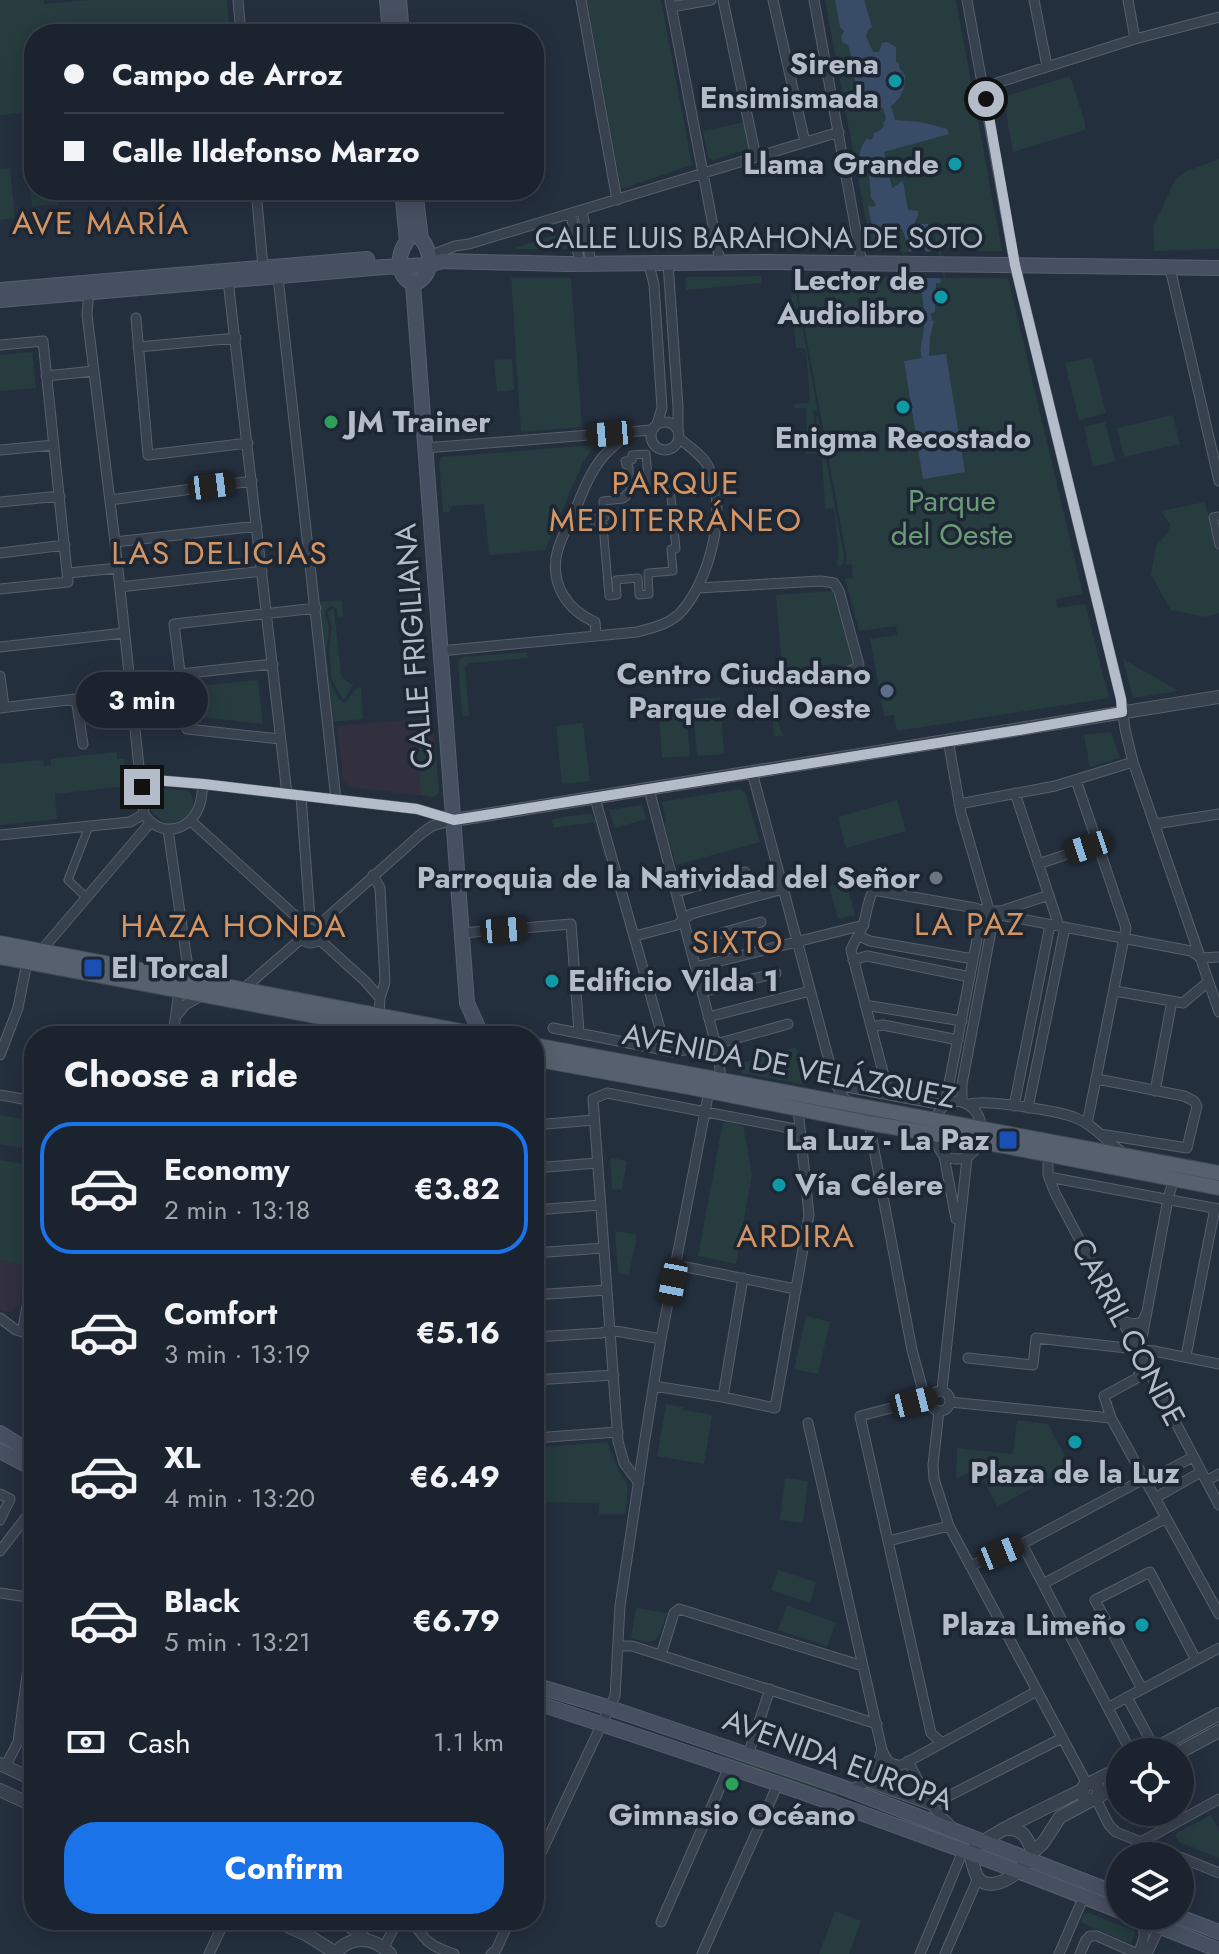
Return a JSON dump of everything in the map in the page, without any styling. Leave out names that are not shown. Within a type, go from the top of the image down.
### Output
[{"type":"main road","points":[[387,0],[389,24]]},
{"type":"main road","points":[[399,0],[401,24]]},
{"type":"main road","points":[[404,200],[414,240]]},
{"type":"main road","points":[[414,240],[415,200]]},
{"type":"main road","points":[[414,240],[425,244],[434,261],[424,278],[413,284],[404,278],[400,261],[401,249],[414,240]]},
{"type":"main road","points":[[0,300],[89,286],[263,267],[400,261]]},
{"type":"main road","points":[[0,290],[278,277],[400,261]]},
{"type":"main road","name":"CALLE LUIS BARAHONA DE SOTO","points":[[400,261],[1219,268]]},
{"type":"main road","name":"CALLE FRIGILIANA","points":[[413,284],[467,1003],[476,1026]]},
{"type":"main road","points":[[0,943],[181,984],[204,995],[369,1026]]},
{"type":"main road","points":[[0,957],[242,990],[431,1026]]},
{"type":"main road","points":[[452,1026],[459,1021],[467,1003]]},
{"type":"main road","name":"AVENIDA DE VELÁZQUEZ","points":[[544,1047],[852,1104],[935,1127],[1128,1156],[1219,1188]]},
{"type":"main road","name":"AVENIDA DE VELÁZQUEZ","points":[[544,1061],[869,1123],[935,1127]]},
{"type":"main road","name":"AVENIDA DE VELÁZQUEZ","points":[[980,1135],[1048,1155],[1173,1172],[1219,1173]]},
{"type":"main road","points":[[0,1433],[24,1448]]},
{"type":"main road","points":[[0,1451],[24,1464]]},
{"type":"main road","name":"AVENIDA EUROPA","points":[[544,1688],[850,1790],[1032,1855],[1106,1889]]},
{"type":"main road","name":"AVENIDA EUROPA","points":[[544,1705],[778,1784],[1106,1905]]},
{"type":"main road","points":[[1194,1922],[1219,1932]]},
{"type":"main road","points":[[1178,1930],[1219,1950]]},
{"type":"street","points":[[238,0],[240,24]]},
{"type":"street","points":[[581,0],[617,200]]},
{"type":"street","points":[[711,0],[671,3],[720,262]]},
{"type":"street","points":[[723,0],[756,157]]},
{"type":"street","points":[[773,0],[805,142]]},
{"type":"street","points":[[814,0],[862,264]]},
{"type":"street","points":[[967,0],[1015,265],[1121,699],[1133,762],[1219,1012]]},
{"type":"street","points":[[1034,0],[1047,66]]},
{"type":"street","points":[[1128,0],[1135,39]]},
{"type":"street","points":[[984,87],[1135,39],[1219,17]]},
{"type":"street","points":[[434,261],[455,246],[839,132]]},
{"type":"street","points":[[257,200],[263,267]]},
{"type":"street","points":[[582,210],[585,264]]},
{"type":"street","points":[[571,214],[585,264]]},
{"type":"street","points":[[649,264],[654,285],[662,408],[653,442],[663,449],[675,446],[678,434],[668,263]]},
{"type":"street","points":[[1170,268],[1219,481]]},
{"type":"street","points":[[278,277],[336,800]]},
{"type":"street","points":[[228,280],[287,794]]},
{"type":"street","points":[[41,951],[147,818],[87,315],[89,286]]},
{"type":"street","points":[[136,318],[148,455],[248,443]]},
{"type":"street","points":[[138,347],[236,338]]},
{"type":"street","points":[[0,345],[43,341],[68,573],[68,582],[0,589]]},
{"type":"street","points":[[46,376],[94,371]]},
{"type":"street","points":[[425,448],[629,432],[669,422],[709,466],[716,495],[717,520],[712,549],[698,588],[679,615],[656,628],[637,632],[440,651]]},
{"type":"street","points":[[596,634],[595,622],[569,605],[559,589],[557,553],[588,479],[602,458],[629,432]]},
{"type":"street","points":[[0,450],[54,445]]},
{"type":"street","points":[[646,454],[649,488],[670,486],[676,549],[671,549],[673,571],[648,573],[649,594],[639,595],[638,578],[616,580],[617,595],[609,596],[603,525],[594,522],[594,518],[605,517],[603,501],[623,499],[630,493],[629,468],[625,461],[632,460],[632,455],[646,454]]},
{"type":"street","points":[[110,500],[252,481]]},
{"type":"street","points":[[0,502],[60,496]]},
{"type":"street","points":[[1219,516],[1213,517],[1219,545]]},
{"type":"street","points":[[115,542],[257,526]]},
{"type":"street","points":[[0,553],[65,545]]},
{"type":"street","points":[[68,573],[118,568]]},
{"type":"street","points":[[120,587],[262,571]]},
{"type":"street","points":[[698,588],[821,581],[834,583],[839,591],[859,665],[854,671],[844,674],[789,678]]},
{"type":"street","points":[[280,739],[187,729],[174,624],[316,608]]},
{"type":"street","points":[[0,647],[124,633]]},
{"type":"street","points":[[0,658],[18,645]]},
{"type":"street","points":[[180,674],[273,664]]},
{"type":"street","points":[[0,676],[2,707],[76,699],[83,744]]},
{"type":"street","points":[[321,923],[422,833],[432,826],[454,820],[1219,697]]},
{"type":"street","points":[[944,1156],[959,1160],[967,1158],[975,1151],[980,1135],[981,1122],[977,1111],[966,1102],[962,1084],[992,920],[959,804],[948,740]]},
{"type":"street","points":[[959,804],[1055,786],[1133,762]]},
{"type":"street","points":[[752,772],[835,1084],[852,1104]]},
{"type":"street","points":[[142,787],[154,780],[203,784],[417,809],[454,820]]},
{"type":"street","points":[[1076,780],[1125,920],[1125,939],[1087,1124]]},
{"type":"street","points":[[0,835],[147,818],[168,830],[180,829],[191,821],[200,805],[203,784]]},
{"type":"street","points":[[649,789],[716,1044],[721,1079]]},
{"type":"street","points":[[1015,793],[1058,926],[1028,1108]]},
{"type":"street","points":[[301,796],[306,920],[298,929],[301,939]]},
{"type":"street","points":[[595,798],[666,1050]]},
{"type":"street","points":[[1155,824],[1219,814]]},
{"type":"street","points":[[191,821],[306,920],[321,923]]},
{"type":"street","points":[[86,897],[68,880],[89,826]]},
{"type":"street","points":[[168,830],[187,961],[175,1010],[174,1026]]},
{"type":"street","points":[[1038,864],[1098,844]]},
{"type":"street","points":[[676,892],[745,872]]},
{"type":"street","points":[[373,875],[380,888],[383,928],[385,982],[379,1016]]},
{"type":"street","points":[[635,936],[677,925],[691,914],[783,889]]},
{"type":"street","points":[[889,1095],[851,950],[864,925],[873,891],[1191,951],[1201,958],[1219,957]]},
{"type":"street","points":[[958,1230],[944,1156],[935,1143],[935,1127],[940,1108],[945,1104],[981,919],[989,912],[1005,910],[1049,895]]},
{"type":"street","points":[[689,942],[761,922]]},
{"type":"street","points":[[301,939],[313,943],[320,940],[323,934],[321,923]]},
{"type":"street","points":[[462,933],[571,924],[579,1032]]},
{"type":"street","points":[[696,967],[864,925]]},
{"type":"street","points":[[1014,1106],[1058,926]]},
{"type":"street","points":[[859,936],[870,941],[973,959]]},
{"type":"street","points":[[242,990],[301,939]]},
{"type":"street","points":[[320,940],[380,998]]},
{"type":"street","points":[[853,960],[867,956],[970,977]]},
{"type":"street","points":[[0,1054],[18,1008],[27,962]]},
{"type":"street","points":[[702,992],[776,973]]},
{"type":"street","points":[[1115,991],[1177,1002],[1208,982]]},
{"type":"street","points":[[708,1017],[810,991]]},
{"type":"street","points":[[176,1016],[185,1005],[204,995]]},
{"type":"street","points":[[1097,1079],[1155,1091],[1177,1002]]},
{"type":"street","points":[[865,1005],[962,1021]]},
{"type":"street","points":[[553,1028],[674,1052],[788,1024]]},
{"type":"street","points":[[871,1027],[883,1025],[958,1040]]},
{"type":"street","points":[[819,1098],[835,1084]]},
{"type":"street","name":"AVENIDA DE VELÁZQUEZ","points":[[835,1084],[932,1103],[977,1101],[1074,1117],[1128,1156]]},
{"type":"street","points":[[544,1847],[615,1696],[620,1606],[644,1445],[661,1339],[709,1091]]},
{"type":"street","name":"AVENIDA DE VELÁZQUEZ","points":[[1100,1134],[1187,1148],[1197,1106],[1184,1096],[1155,1091]]},
{"type":"street","name":"AVENIDA DE VELÁZQUEZ","points":[[594,1120],[593,1099],[607,1093],[800,1130]]},
{"type":"street","points":[[0,1095],[24,1099]]},
{"type":"street","points":[[654,1386],[775,1408],[809,1215],[798,1109]]},
{"type":"street","points":[[544,1124],[594,1120],[619,1448],[624,1463],[639,1483]]},
{"type":"street","points":[[869,1123],[912,1350],[923,1391],[930,1397],[931,1405],[939,1411]]},
{"type":"street","name":"CARRIL CONDE","points":[[1048,1155],[1049,1177],[1055,1193],[1219,1505]]},
{"type":"street","points":[[942,1390],[967,1158]]},
{"type":"street","points":[[544,1167],[597,1163]]},
{"type":"street","points":[[1136,1350],[1142,1338],[1173,1172]]},
{"type":"street","points":[[1049,1177],[1217,1208],[1186,1356]]},
{"type":"street","points":[[544,1209],[601,1205]]},
{"type":"street","points":[[544,1252],[604,1248]]},
{"type":"street","points":[[676,1265],[795,1289]]},
{"type":"street","points":[[723,1397],[743,1278]]},
{"type":"street","points":[[544,1294],[607,1290]]},
{"type":"street","points":[[1121,1321],[1142,1322],[1147,1311]]},
{"type":"street","points":[[0,1318],[22,1332],[24,1322]]},
{"type":"street","points":[[544,1336],[610,1330],[661,1339]]},
{"type":"street","points":[[968,1358],[1033,1365],[1036,1338],[1186,1356],[1219,1364]]},
{"type":"street","points":[[1144,1364],[1137,1378],[1104,1396],[1111,1418],[1219,1614]]},
{"type":"street","points":[[544,1379],[614,1375]]},
{"type":"street","points":[[939,1411],[948,1408],[950,1402],[947,1393],[942,1390],[930,1397],[860,1416],[931,1733],[942,1743]]},
{"type":"street","points":[[950,1402],[1111,1418]]},
{"type":"street","points":[[939,1411],[934,1479],[949,1526],[1109,1825],[1116,1832],[1141,1842],[1218,1802]]},
{"type":"street","points":[[808,1423],[887,1761],[902,1765],[1037,1691]]},
{"type":"street","points":[[544,1437],[618,1432]]},
{"type":"street","points":[[619,1448],[631,1453],[644,1445]]},
{"type":"street","points":[[970,1566],[1022,1544],[1144,1479],[1151,1479],[1193,1457]]},
{"type":"street","points":[[1155,1498],[1204,1476],[1219,1474]]},
{"type":"street","points":[[0,1494],[10,1499],[0,1520]]},
{"type":"street","points":[[1043,1584],[1166,1518]]},
{"type":"street","points":[[2,1546],[24,1519]]},
{"type":"street","points":[[888,1541],[949,1526]]},
{"type":"street","points":[[1022,1544],[1124,1738]]},
{"type":"street","points":[[1142,1689],[1095,1600],[1150,1572],[1196,1660]]},
{"type":"street","points":[[0,1593],[24,1597]]},
{"type":"street","points":[[661,1655],[674,1613],[679,1609],[863,1666]]},
{"type":"street","points":[[618,1646],[632,1646],[877,1724]]},
{"type":"street","points":[[1109,1707],[1219,1648]]},
{"type":"street","points":[[748,1755],[770,1689]]},
{"type":"street","points":[[1127,1697],[1146,1738]]},
{"type":"street","points":[[24,1698],[18,1742],[3,1765],[24,1775]]},
{"type":"street","points":[[1174,1738],[1219,1714]]},
{"type":"street","points":[[1194,1744],[1219,1731]]},
{"type":"street","points":[[867,1782],[931,1805],[1062,1738]]},
{"type":"street","points":[[850,1790],[867,1782],[882,1750]]},
{"type":"street","points":[[908,1761],[931,1805],[955,1829]]},
{"type":"street","points":[[661,1922],[729,1767]]},
{"type":"street","points":[[967,1852],[978,1878],[993,1884],[1018,1872],[1060,1817],[1106,1780]]},
{"type":"street","points":[[702,1954],[778,1784]]},
{"type":"street","points":[[920,1954],[967,1852],[1006,1829],[1106,1788]]},
{"type":"street","points":[[0,1790],[24,1801]]},
{"type":"street","points":[[1006,1829],[1015,1828],[1025,1835],[1032,1855]]},
{"type":"street","points":[[1194,1863],[1219,1873]]},
{"type":"street","points":[[945,1954],[978,1878]]},
{"type":"street","points":[[1059,1954],[1084,1896]]},
{"type":"street","points":[[209,1954],[220,1930]]},
{"type":"street","points":[[296,1930],[336,1954],[347,1943],[366,1940]]},
{"type":"street","points":[[355,1930],[387,1951],[394,1930]]},
{"type":"street","points":[[420,1930],[429,1943],[454,1954]]},
{"type":"street","points":[[493,1953],[505,1930]]},
{"type":"street","points":[[1080,1954],[1086,1940],[1097,1936],[1138,1954],[1144,1930]]},
{"type":"street","points":[[1147,1954],[1156,1930]]},
{"type":"shaded area","points":[[433,718],[437,795],[349,787],[343,780],[337,726]]},
{"type":"shaded area","points":[[0,1260],[24,1265],[19,1304],[12,1312],[0,1309]]},
{"type":"green space","points":[[0,0],[44,0],[44,4],[89,0],[227,0],[229,24],[24,24],[24,112],[0,115]]},
{"type":"green space","points":[[587,0],[661,0],[692,165],[621,189]]},
{"type":"green space","name":"Parque del Oeste","points":[[825,0],[956,0],[1002,251],[967,251],[965,244],[941,249],[945,278],[1008,278],[1083,594],[1056,599],[1057,608],[1085,604],[1109,698],[897,731],[894,715],[884,716],[870,639],[897,635],[896,626],[859,631],[845,579],[853,578],[852,565],[845,564],[847,558],[798,293],[840,289],[841,278],[906,277],[903,252],[871,248]]},
{"type":"green space","points":[[1070,76],[1085,130],[1013,152],[1003,97]]},
{"type":"green space","points":[[745,122],[750,145],[748,149],[713,160],[708,157],[703,131]]},
{"type":"green space","points":[[1219,159],[1219,249],[1154,251],[1153,227],[1175,180],[1187,171]]},
{"type":"green space","points":[[10,168],[15,218],[0,220],[0,169]]},
{"type":"green space","points":[[32,200],[58,200],[58,205],[32,206]]},
{"type":"green space","points":[[570,230],[573,249],[515,249],[515,248]]},
{"type":"green space","points":[[761,276],[761,283],[686,290],[685,277]]},
{"type":"green space","points":[[511,278],[571,278],[582,427],[521,432]]},
{"type":"green space","points":[[791,293],[796,293],[815,395],[816,444],[803,445],[802,436],[807,435],[806,408],[795,408],[794,404],[808,403],[810,398],[806,352],[804,348],[796,348]]},
{"type":"green space","points":[[32,352],[36,388],[0,391],[0,355]]},
{"type":"green space","points":[[1092,357],[1106,413],[1079,420],[1065,363]]},
{"type":"green space","points":[[512,359],[514,390],[497,392],[494,360]]},
{"type":"green space","points":[[1173,415],[1180,444],[1124,457],[1117,428]]},
{"type":"green space","points":[[818,416],[844,556],[838,568],[835,512],[833,508],[825,509],[822,457],[820,453],[798,451],[796,436],[800,436],[801,447],[818,446]]},
{"type":"green space","points":[[1105,422],[1115,461],[1093,467],[1084,427]]},
{"type":"green space","points":[[595,445],[583,462],[545,550],[489,555],[484,504],[452,506],[449,512],[443,512],[439,462],[442,457]]},
{"type":"green space","points":[[1205,502],[1210,523],[1219,521],[1219,613],[1205,617],[1171,610],[1151,575],[1156,546],[1168,532],[1170,524],[1161,511]]},
{"type":"green space","points":[[835,590],[854,663],[847,669],[836,664],[782,669],[776,595]]},
{"type":"green space","points":[[342,600],[343,616],[338,617],[337,609],[332,606],[325,612],[329,627],[326,652],[329,680],[344,703],[355,689],[361,687],[363,719],[331,722],[319,602]]},
{"type":"green space","points":[[332,608],[341,674],[353,685],[344,700],[332,681],[329,648],[332,626],[327,613]]},
{"type":"green space","points":[[527,652],[528,658],[469,663],[465,668],[469,716],[462,716],[458,662],[463,657]]},
{"type":"green space","points":[[1123,659],[1179,691],[1133,698]]},
{"type":"green space","points":[[768,672],[777,681],[776,692],[781,709],[778,723],[784,736],[774,736]]},
{"type":"green space","points":[[258,680],[263,724],[204,717],[199,686]]},
{"type":"green space","points":[[720,697],[724,754],[697,756],[692,699]]},
{"type":"green space","points":[[685,701],[690,756],[662,758],[658,703]]},
{"type":"green space","points":[[583,723],[590,781],[562,784],[556,726]]},
{"type":"green space","points":[[1111,732],[1120,758],[1090,767],[1084,735]]},
{"type":"green space","points":[[423,745],[435,745],[439,792],[434,797],[421,795],[417,749],[423,748]]},
{"type":"green space","points":[[117,752],[117,759],[124,759],[127,786],[55,794],[57,819],[0,825],[0,764],[43,760],[44,766],[51,765],[51,759]]},
{"type":"green space","points":[[155,787],[189,791],[194,803],[190,813],[168,823],[157,817],[148,803],[150,792]]},
{"type":"green space","points":[[740,789],[745,792],[760,842],[676,865],[664,825],[662,802]]},
{"type":"green space","points":[[897,800],[906,831],[846,848],[838,817]]},
{"type":"green space","points":[[642,805],[646,819],[615,828],[609,810]]},
{"type":"green space","points":[[591,813],[596,822],[604,857],[594,822],[553,828],[552,819]]},
{"type":"green space","points":[[846,882],[855,915],[838,919],[829,886]]},
{"type":"green space","points":[[796,1047],[807,1085],[741,1073],[739,1064]]},
{"type":"green space","points":[[0,1115],[24,1120],[21,1148],[0,1144]]},
{"type":"green space","points":[[723,1122],[743,1126],[752,1174],[736,1264],[698,1256]]},
{"type":"green space","points":[[610,1158],[627,1161],[622,1190],[612,1189]]},
{"type":"green space","points":[[0,1160],[24,1164],[24,1265],[0,1260]]},
{"type":"green space","points":[[615,1231],[637,1235],[629,1275],[618,1273]]},
{"type":"green space","points":[[806,1316],[830,1322],[818,1374],[794,1369]]},
{"type":"green space","points":[[666,1404],[712,1415],[704,1464],[657,1456]]},
{"type":"green space","points":[[1017,1420],[1048,1424],[1071,1467],[997,1507],[979,1469],[956,1478],[957,1448],[1013,1454]]},
{"type":"green space","points":[[607,1442],[627,1484],[625,1514],[599,1514],[599,1503],[544,1502],[544,1447]]},
{"type":"green space","points":[[785,1478],[808,1481],[803,1523],[780,1520]]},
{"type":"green space","points":[[778,1570],[816,1582],[810,1603],[771,1590]]},
{"type":"green space","points":[[787,1605],[836,1623],[827,1646],[778,1630]]},
{"type":"green space","points":[[636,1608],[667,1613],[660,1634],[653,1641],[631,1638]]},
{"type":"green space","points":[[728,1755],[838,1794],[836,1799],[726,1760]]},
{"type":"green space","points":[[1211,1815],[1219,1831],[1219,1858],[1194,1848],[1194,1842],[1179,1842],[1175,1834]]},
{"type":"green space","points":[[835,1911],[861,1921],[849,1954],[819,1954]]},
{"type":"green space","points":[[1084,1914],[1106,1920],[1106,1930],[1132,1930],[1135,1933],[1131,1944],[1081,1922]]},
{"type":"water","points":[[835,0],[864,0],[872,27],[866,36],[873,52],[879,52],[882,43],[896,47],[896,62],[905,76],[902,93],[891,106],[895,120],[921,122],[947,129],[949,134],[884,152],[892,188],[903,181],[908,210],[918,211],[914,224],[928,224],[941,283],[936,283],[935,312],[931,313],[934,321],[929,356],[946,354],[965,472],[923,479],[904,361],[922,358],[924,319],[921,284],[916,285],[902,229],[897,229],[894,236],[885,240],[874,237],[868,206],[874,207],[876,204],[871,198],[869,175],[861,162],[860,152],[864,142],[873,138],[874,133],[884,126],[886,118],[883,108],[874,106],[856,83],[848,45],[842,42],[844,31],[840,27]]},
{"type":"pier","points":[[929,231],[933,231],[944,278],[910,278],[904,252],[924,246],[926,252],[932,251]]},
{"type":"place","name":"Sirena Ensimismada","points":[[895,81]]},
{"type":"place","name":"Llama Grande","points":[[955,164]]},
{"type":"place","name":"Lector de Audiolibro","points":[[941,297]]},
{"type":"place","name":"Enigma Recostado","points":[[903,407]]},
{"type":"place","name":"JM Trainer","points":[[331,422]]},
{"type":"place","name":"Centro Ciudadano Parque del Oeste","points":[[887,691]]},
{"type":"place","name":"Parroquia de la Natividad del Señor","points":[[936,878]]},
{"type":"place","name":"El Torcal","points":[[93,968]]},
{"type":"place","name":"Edificio Vilda 1","points":[[552,981]]},
{"type":"place","name":"La Luz - La Paz","points":[[1008,1140]]},
{"type":"place","name":"Vía Célere","points":[[779,1185]]},
{"type":"place","name":"Plaza de la Luz","points":[[1075,1442]]},
{"type":"place","name":"Plaza Limeño","points":[[1142,1625]]},
{"type":"place","name":"Gimnasio Océano","points":[[732,1784]]},
{"type":"district","name":"AVE MARÍA","points":[[101,223]]},
{"type":"district","name":"PARQUE MEDITERRÁNEO","points":[[676,502]]},
{"type":"district","name":"LAS DELICIAS","points":[[220,553]]},
{"type":"district","name":"LA PAZ","points":[[970,924]]},
{"type":"district","name":"HAZA HONDA","points":[[234,926]]},
{"type":"district","name":"SIXTO","points":[[738,942]]},
{"type":"district","name":"ARDIRA","points":[[796,1236]]},
{"type":"route","points":[[142,787],[154,780],[203,784],[417,809],[454,820],[1122,712],[1015,265],[986,99]]}]
